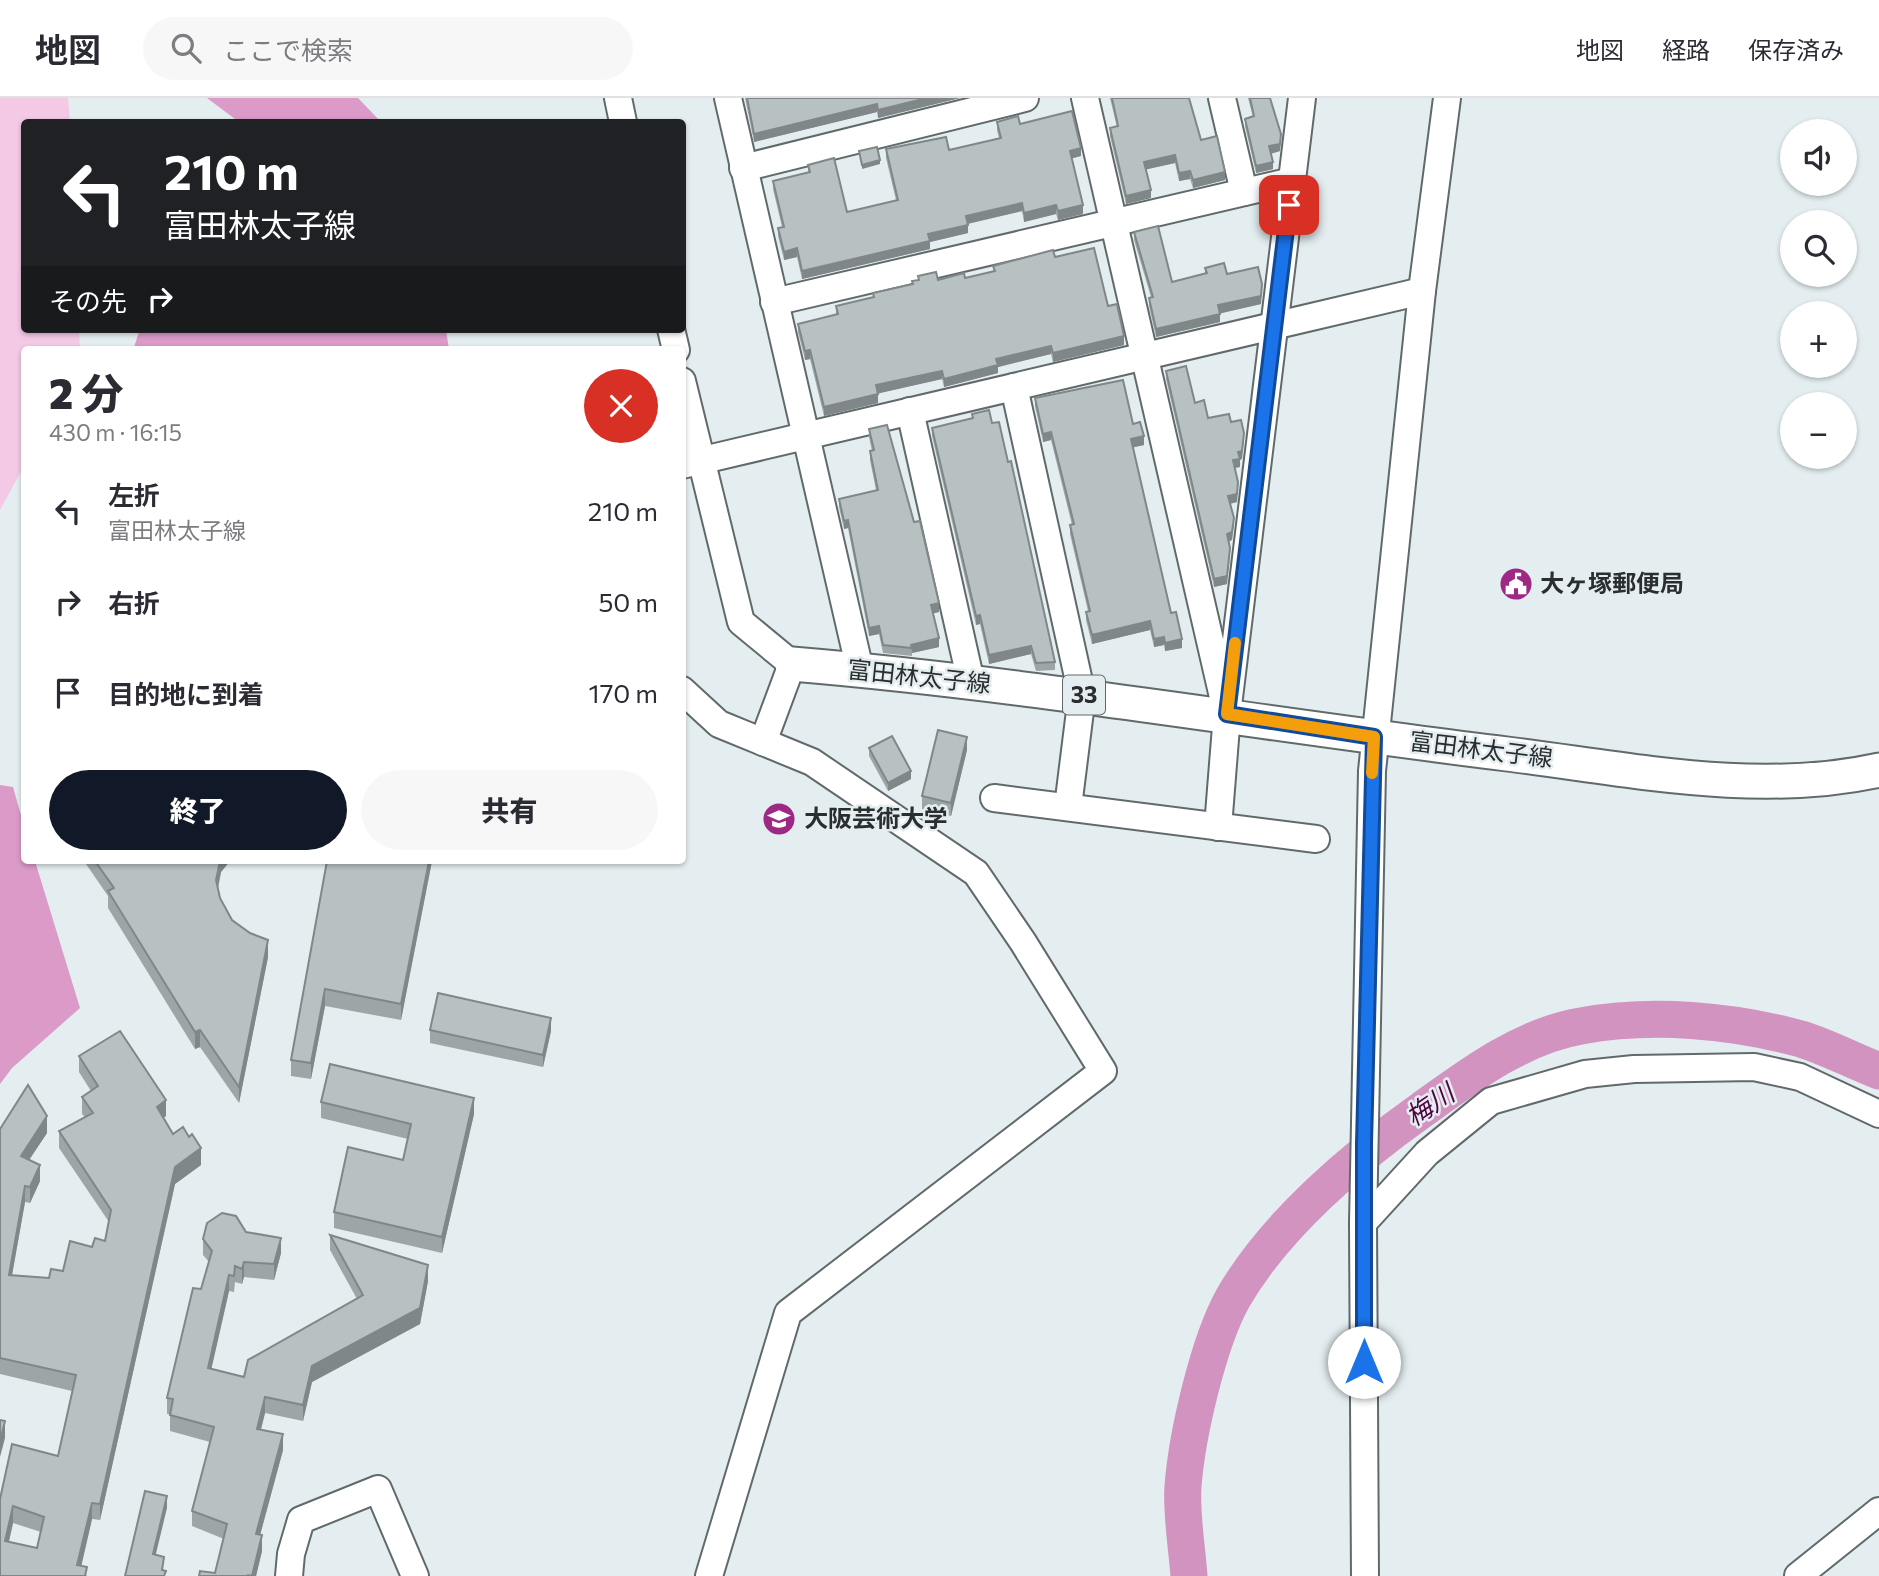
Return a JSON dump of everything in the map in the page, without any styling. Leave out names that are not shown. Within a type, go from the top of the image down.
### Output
[{"type":"main road","name":"富田林太子線","points":[[792,664],[1082,695],[1374,737],[1741,780],[1809,780],[1879,770]]},
{"type":"street","points":[[618,98],[623,119]]},
{"type":"street","points":[[728,98],[860,670]]},
{"type":"street","points":[[743,167],[1025,98]]},
{"type":"street","points":[[1085,98],[1227,714]]},
{"type":"street","points":[[1222,98],[1244,192]]},
{"type":"street","points":[[1218,827],[1227,714],[1302,98]]},
{"type":"street","points":[[1365,1576],[1363,1195],[1374,737],[1422,291],[1447,98]]},
{"type":"street","points":[[774,302],[1292,181]]},
{"type":"street","points":[[692,463],[1422,291]]},
{"type":"street","points":[[1014,387],[1082,695],[1068,807]]},
{"type":"street","points":[[910,411],[971,682]]},
{"type":"street","points":[[686,414],[692,463],[741,622],[792,664],[762,742]]},
{"type":"street","points":[[686,694],[719,724],[812,762],[976,873],[1023,942],[1102,1071],[788,1313],[709,1576]]},
{"type":"street","points":[[994,798],[1316,839]]},
{"type":"street","points":[[1363,1223],[1427,1153],[1491,1101],[1585,1074],[1634,1069],[1754,1067],[1800,1077],[1879,1114]]},
{"type":"street","points":[[289,1576],[291,1554],[301,1520],[378,1489],[415,1576]]},
{"type":"street","points":[[1798,1576],[1879,1510]]},
{"type":"shaded area","points":[[0,98],[68,98],[70,119],[21,119],[21,333],[79,333],[80,346],[21,346],[21,472],[0,510]]},
{"type":"shaded area","points":[[207,98],[358,98],[378,119],[235,119]]},
{"type":"shaded area","points":[[139,333],[447,333],[448,346],[134,346]]},
{"type":"shaded area","points":[[0,785],[13,787],[21,815],[21,864],[36,864],[80,1008],[12,1068],[0,1084]]},
{"type":"building","points":[[747,98],[927,98],[878,110],[877,104],[754,134]]},
{"type":"building","points":[[1112,98],[1189,98],[1201,140],[1217,136],[1225,172],[1193,180],[1190,171],[1179,173],[1175,155],[1144,162],[1151,190],[1126,196],[1110,128],[1118,126]]},
{"type":"building","points":[[1250,98],[1270,98],[1281,134],[1280,144],[1269,146],[1273,162],[1256,166],[1245,119],[1254,116]]},
{"type":"building","points":[[1072,111],[1081,148],[1070,151],[1083,205],[1058,211],[1056,205],[1024,213],[1022,203],[966,216],[968,225],[928,234],[930,241],[802,271],[797,248],[784,252],[778,228],[784,227],[773,181],[810,172],[808,165],[834,158],[847,212],[898,200],[886,149],[946,137],[949,150],[1001,138],[997,122],[1018,116],[1020,124]]},
{"type":"building","points":[[877,147],[880,160],[862,165],[859,151]]},
{"type":"building","points":[[1158,226],[1172,282],[1207,273],[1205,268],[1224,263],[1227,274],[1258,267],[1262,284],[1261,296],[1218,305],[1220,314],[1156,329],[1149,298],[1153,297],[1134,232]]},
{"type":"building","points":[[1094,248],[1108,306],[1117,304],[1124,336],[1053,353],[1051,346],[996,359],[998,365],[944,379],[942,371],[876,385],[878,394],[824,407],[810,350],[805,351],[798,324],[838,314],[836,306],[874,297],[873,293],[913,284],[912,281],[919,280],[918,276],[936,272],[938,280],[964,273],[965,278],[995,271],[993,266],[1053,250],[1055,257]]},
{"type":"building","points":[[1186,366],[1195,403],[1204,400],[1208,418],[1229,414],[1231,422],[1241,420],[1244,433],[1242,451],[1238,452],[1240,459],[1233,460],[1238,482],[1237,494],[1228,496],[1234,518],[1232,532],[1227,534],[1230,548],[1227,576],[1214,579],[1166,371]]},
{"type":"building","points":[[1123,380],[1133,424],[1140,422],[1144,436],[1131,439],[1171,613],[1176,612],[1182,639],[1165,643],[1164,637],[1154,639],[1150,621],[1092,635],[1086,612],[1090,611],[1070,525],[1074,524],[1051,432],[1043,434],[1035,398]]},
{"type":"building","points":[[989,410],[992,423],[999,422],[1008,462],[1011,461],[1055,662],[1036,663],[1031,646],[989,655],[980,615],[976,616],[932,428],[973,418],[972,414]]},
{"type":"building","points":[[887,425],[914,522],[920,521],[939,603],[931,605],[939,638],[911,645],[912,648],[883,645],[879,626],[869,628],[848,520],[844,521],[839,499],[878,490],[870,451],[874,450],[869,429]]},
{"type":"building","points":[[938,730],[967,737],[951,803],[922,796]]},
{"type":"building","points":[[892,736],[911,771],[888,783],[869,748]]},
{"type":"building","points":[[97,864],[219,864],[216,880],[220,898],[232,920],[250,933],[268,940],[239,1087],[200,1030],[195,1032],[108,891],[114,888]]},
{"type":"building","points":[[326,864],[428,864],[401,1004],[325,989],[311,1063],[291,1060]]},
{"type":"building","points":[[438,993],[551,1018],[543,1055],[430,1030]]},
{"type":"building","points":[[120,1031],[166,1100],[157,1107],[173,1134],[183,1127],[189,1137],[192,1134],[201,1148],[175,1167],[100,1504],[92,1503],[77,1565],[87,1567],[85,1576],[0,1576],[0,1499],[12,1444],[58,1456],[76,1375],[0,1358],[0,1129],[28,1085],[47,1116],[21,1156],[40,1165],[30,1187],[25,1186],[9,1275],[49,1278],[51,1269],[63,1271],[70,1241],[92,1247],[95,1238],[105,1241],[111,1210],[59,1131],[93,1113],[82,1097],[98,1086],[79,1056]],"holes":[[[13,1506],[44,1517],[37,1548],[5,1541]]]},
{"type":"building","points":[[330,1064],[474,1098],[442,1237],[334,1212],[348,1147],[403,1160],[411,1124],[321,1102]]},
{"type":"building","points":[[222,1213],[236,1216],[246,1232],[281,1238],[274,1264],[244,1262],[242,1269],[235,1266],[234,1276],[229,1275],[208,1368],[244,1377],[248,1360],[363,1295],[330,1235],[428,1265],[420,1308],[312,1366],[303,1405],[265,1397],[257,1429],[283,1434],[256,1534],[262,1535],[252,1576],[199,1576],[200,1571],[215,1573],[227,1524],[192,1511],[214,1427],[170,1415],[173,1399],[167,1398],[193,1288],[201,1289],[212,1251],[203,1239],[207,1223]]},
{"type":"building","points":[[0,1420],[5,1421],[0,1441]]},
{"type":"building","points":[[145,1491],[167,1496],[153,1554],[164,1557],[162,1570],[166,1571],[164,1576],[125,1576]]},
{"type":"waterway","name":"梅川","points":[[1189,1576],[1183,1508],[1185,1465],[1200,1390],[1224,1317],[1250,1271],[1271,1244],[1318,1194],[1397,1128],[1478,1070],[1517,1048],[1559,1031],[1608,1022],[1691,1020],[1747,1027],[1801,1039],[1879,1071]]},
{"type":"slow traffic","points":[[1235,643],[1227,714],[1374,737],[1372,773]]},
{"type":"place","name":"大ヶ塚郵便局","points":[[1516,584]]},
{"type":"place","name":"大阪芸術大学","points":[[779,819]]},
{"type":"route","points":[[1289,205],[1227,714],[1374,737],[1364,1144],[1364,1362]]}]
